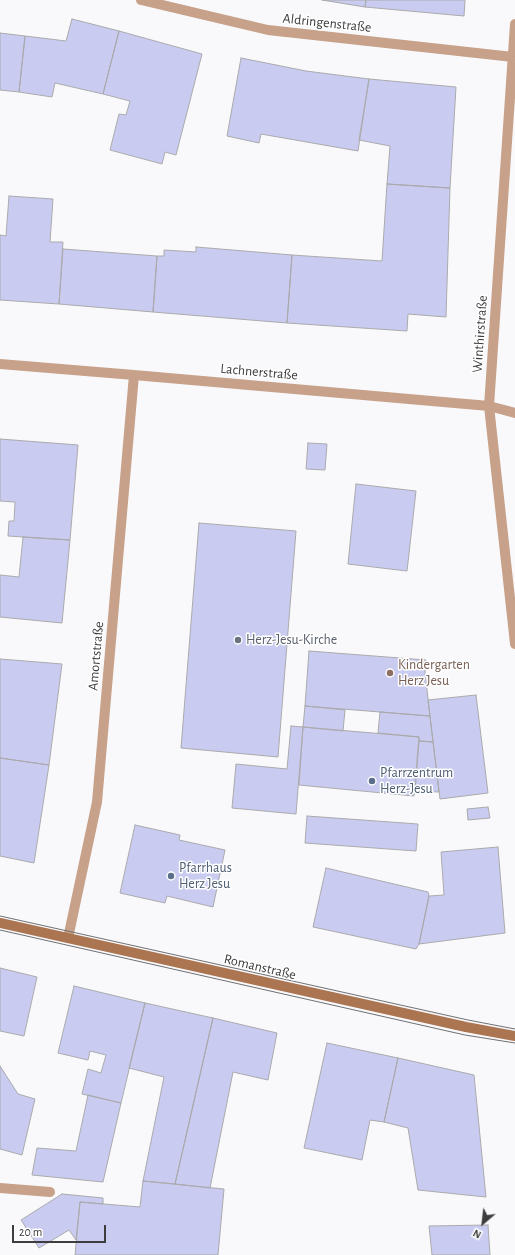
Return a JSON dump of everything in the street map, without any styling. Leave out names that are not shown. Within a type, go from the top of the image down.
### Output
[{"type":"main road","name":"Romanstraße","points":[[0,923],[466,1028],[515,1036]]},
{"type":"street","name":"Aldringenstraße","points":[[141,0],[268,30],[513,57]]},
{"type":"street","name":"Winthirstraße","points":[[515,24],[489,406],[515,644]]},
{"type":"street","name":"Lachnerstraße","points":[[0,364],[489,406],[515,413]]},
{"type":"street","name":"Amortstraße","points":[[68,938],[97,802],[134,375]]},
{"type":"street","points":[[0,1188],[50,1192]]},
{"type":"building","points":[[322,0],[366,0],[365,7]]},
{"type":"building","points":[[366,0],[465,0],[464,16],[365,7]]},
{"type":"building","points":[[72,19],[119,31],[103,94],[55,83],[52,97],[19,92],[25,36],[66,41]]},
{"type":"building","points":[[119,31],[202,54],[176,155],[165,152],[162,164],[110,150],[119,114],[126,115],[130,101],[103,94]]},
{"type":"building","points":[[0,33],[25,36],[19,92],[0,90]]},
{"type":"building","points":[[241,58],[306,71],[369,79],[358,151],[261,134],[259,143],[227,136]]},
{"type":"building","points":[[369,79],[456,87],[450,188],[387,184],[390,146],[359,140]]},
{"type":"building","points":[[387,184],[450,188],[446,317],[408,314],[407,331],[287,323],[292,255],[382,261]]},
{"type":"building","points":[[9,196],[53,199],[50,242],[63,242],[59,304],[0,300],[0,235],[6,236]]},
{"type":"building","points":[[196,247],[292,255],[287,323],[153,312],[157,256],[164,256],[164,250],[196,252]]},
{"type":"building","points":[[63,249],[157,256],[153,312],[59,304]]},
{"type":"building","points":[[0,439],[78,445],[70,540],[8,536],[9,521],[14,521],[15,502],[0,501]]},
{"type":"building","points":[[308,443],[327,444],[325,470],[306,469]]},
{"type":"building","points":[[356,484],[416,491],[407,571],[348,564]]},
{"type":"building","name":"Herz-Jesu-Kirche","points":[[199,523],[296,531],[278,757],[181,748]]},
{"type":"building","points":[[23,537],[70,540],[62,623],[0,617],[0,575],[19,577]]},
{"type":"building","points":[[309,651],[426,660],[425,672],[430,716],[305,706]]},
{"type":"building","points":[[0,659],[62,664],[49,765],[0,758]]},
{"type":"building","points":[[476,695],[488,793],[440,799],[428,700]]},
{"type":"building","points":[[305,706],[345,710],[343,731],[303,727]]},
{"type":"building","points":[[380,712],[430,716],[433,742],[419,741],[419,737],[378,733]]},
{"type":"building","points":[[291,726],[303,727],[296,814],[232,808],[236,764],[287,769]]},
{"type":"building","points":[[303,727],[419,737],[414,796],[299,785]]},
{"type":"building","points":[[419,741],[433,742],[439,792],[415,791]]},
{"type":"building","points":[[0,758],[49,765],[34,863],[0,856]]},
{"type":"building","points":[[488,807],[490,818],[468,820],[467,809]]},
{"type":"building","points":[[307,816],[418,824],[416,851],[305,843]]},
{"type":"building","name":"Pfarrhaus Herz Jesu","points":[[135,825],[180,835],[179,840],[225,850],[213,907],[167,896],[165,903],[120,893]]},
{"type":"building","points":[[498,847],[505,933],[419,944],[429,896],[444,895],[441,852]]},
{"type":"building","points":[[326,868],[428,892],[429,896],[419,944],[416,949],[313,927]]},
{"type":"building","points":[[0,968],[37,977],[24,1036],[0,1031]]},
{"type":"building","points":[[74,986],[145,1003],[121,1103],[82,1094],[88,1069],[101,1073],[106,1055],[90,1051],[88,1060],[58,1053]]},
{"type":"building","points":[[145,1003],[213,1018],[175,1184],[143,1181],[164,1077],[129,1068]]},
{"type":"building","points":[[213,1018],[277,1033],[268,1080],[233,1072],[210,1188],[175,1184]]},
{"type":"building","points":[[327,1043],[398,1058],[384,1122],[370,1120],[362,1160],[304,1148]]},
{"type":"building","points":[[398,1058],[474,1075],[486,1197],[418,1190],[408,1128],[384,1122]]},
{"type":"building","points":[[0,1066],[18,1094],[35,1099],[22,1155],[0,1149]]},
{"type":"building","points":[[88,1095],[121,1103],[103,1182],[32,1175],[37,1148],[76,1151]]},
{"type":"building","points":[[143,1181],[224,1189],[218,1255],[75,1255],[80,1202],[140,1207]]},
{"type":"building","points":[[62,1194],[103,1198],[103,1204],[80,1202],[76,1240],[69,1230],[39,1248],[21,1220]]},
{"type":"building","points":[[488,1225],[490,1255],[432,1255],[429,1226]]},
{"type":"tram line","points":[[0,916],[468,1020],[515,1029]]},
{"type":"tram line","points":[[0,930],[465,1035],[515,1043]]},
{"type":"place","name":"Herz-Jesu-Kirche","points":[[238,640]]},
{"type":"place","name":"Kindergarten Herz Jesu","points":[[390,673]]},
{"type":"place","name":"Pfarrzentrum Herz-Jesu","points":[[372,781]]},
{"type":"place","name":"Pfarrhaus Herz Jesu","points":[[171,876]]}]
